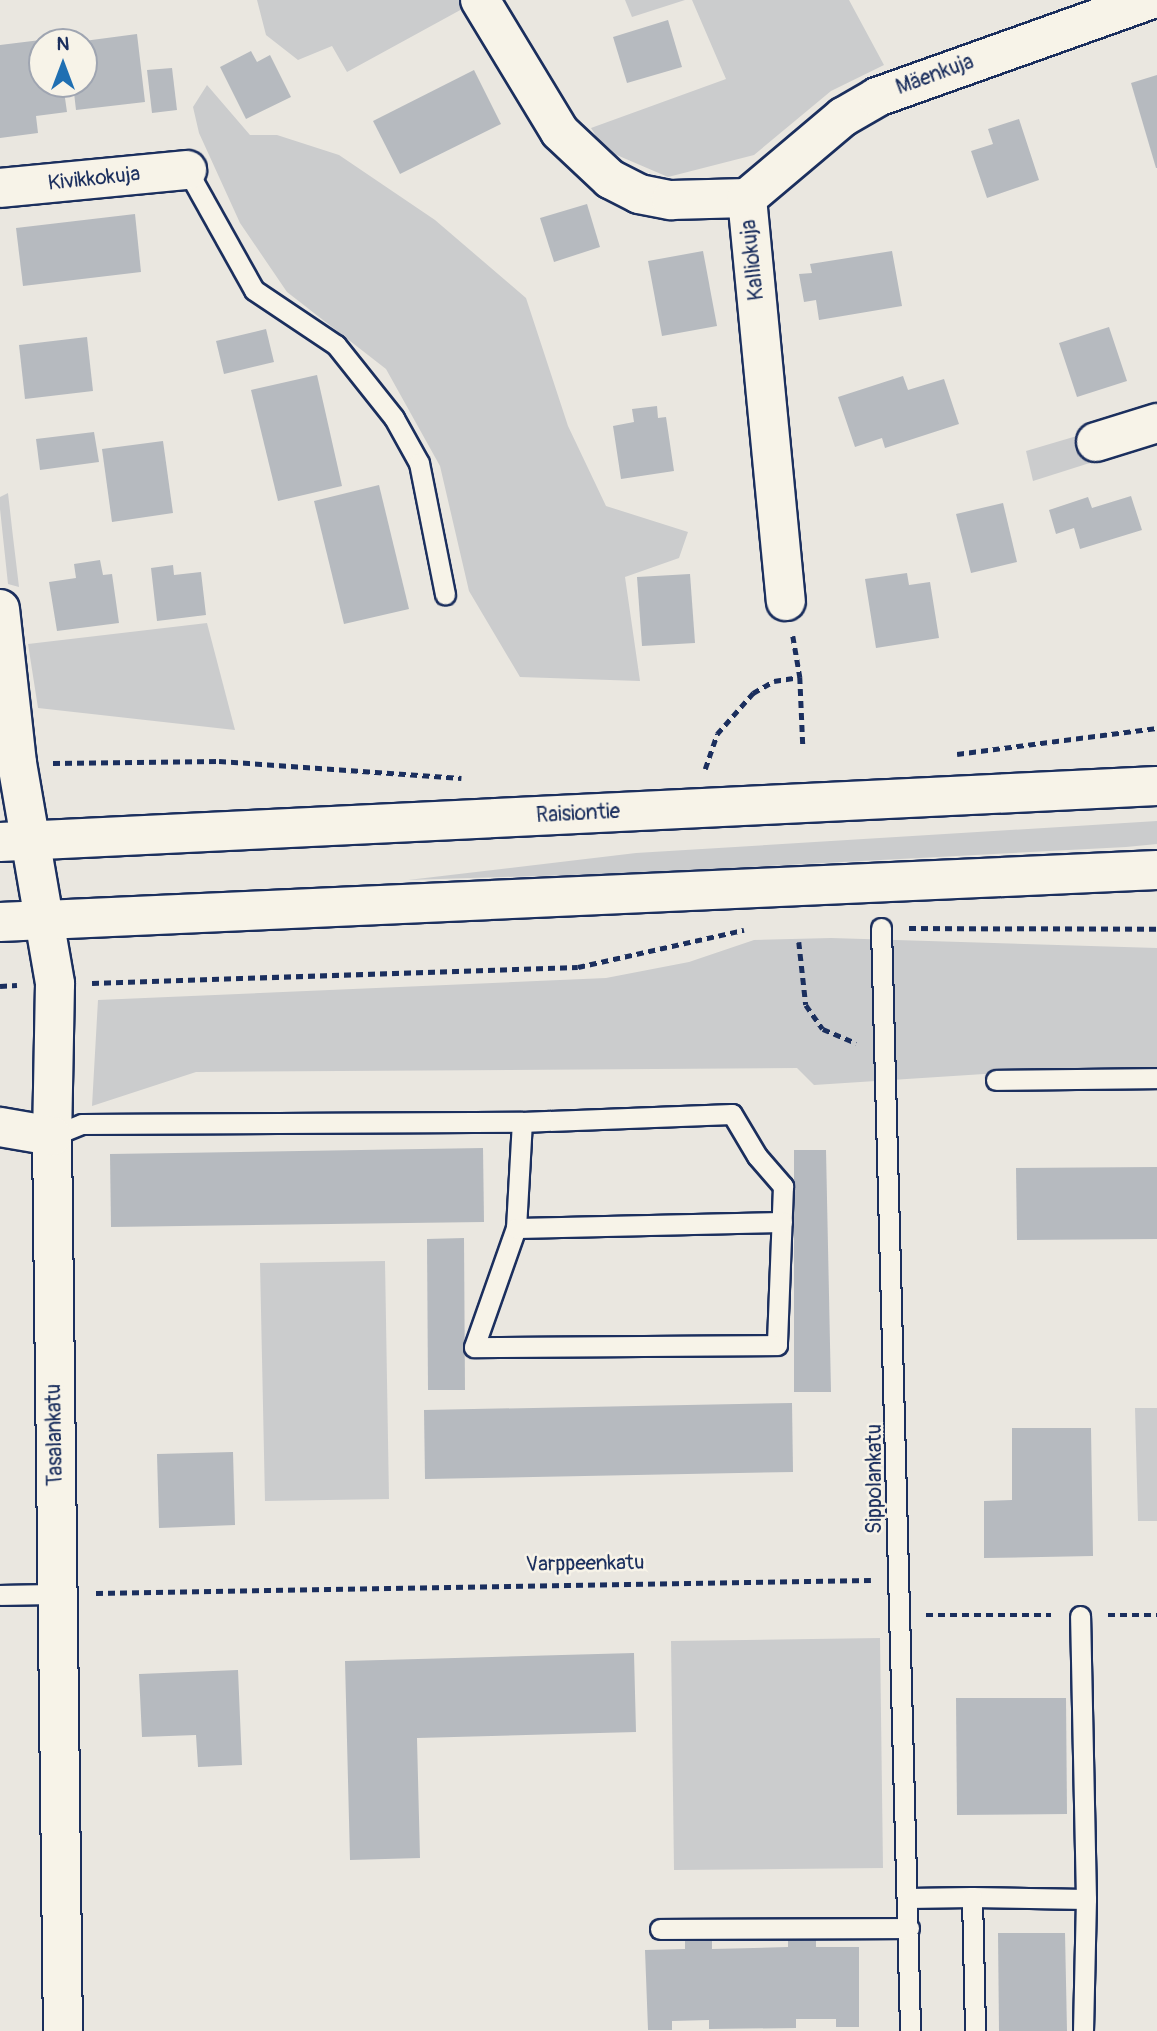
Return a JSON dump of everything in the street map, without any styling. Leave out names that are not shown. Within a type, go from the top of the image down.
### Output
[{"type":"street","name":"Kalliokuja","points":[[480,0],[560,132],[610,179],[639,194],[671,200],[747,198],[786,601]]},
{"type":"street","name":"Mäenkuja","points":[[747,198],[833,125],[877,97],[1150,0]]},
{"type":"street","name":"Kivikkokuja","points":[[0,188],[187,170]]},
{"type":"street","points":[[1096,442],[1157,423]]},
{"type":"street","name":"Tasalankatu","points":[[0,610],[18,763],[15,842],[44,921],[55,984],[52,1136],[62,2031]]},
{"type":"street","name":"Raisiontie","points":[[15,842],[1157,786]]},
{"type":"street","points":[[0,922],[1157,870]]},
{"type":"street","points":[[0,1127],[52,1136]]},
{"type":"lane","points":[[187,170],[254,290],[336,345],[394,418],[419,463],[445,593]]},
{"type":"lane","name":"Sippolankatu","points":[[881,928],[888,1052],[898,1597],[910,2031]]},
{"type":"lane","points":[[996,1080],[1157,1078]]},
{"type":"lane","points":[[52,1136],[82,1124],[522,1122],[732,1114],[757,1156],[783,1186],[777,1345],[474,1347],[516,1228],[522,1122]]},
{"type":"lane","points":[[516,1228],[782,1222]]},
{"type":"lane","points":[[0,1595],[57,1594]]},
{"type":"lane","points":[[1080,1616],[1086,1899],[1083,2031]]},
{"type":"lane","points":[[908,1898],[1086,1899]]},
{"type":"lane","points":[[972,1898],[975,2031]]},
{"type":"lane","points":[[660,1929],[909,1928]]},
{"type":"path","points":[[786,601],[800,677],[803,747]]},
{"type":"path","points":[[704,773],[717,734],[753,692],[775,681],[800,677]]},
{"type":"path","points":[[948,756],[1003,745],[1157,728]]},
{"type":"path","points":[[18,763],[219,761],[475,779]]},
{"type":"path","points":[[0,986],[578,967],[752,928]]},
{"type":"path","points":[[881,928],[1157,929]]},
{"type":"path","points":[[799,942],[806,1005],[823,1029],[888,1052]]},
{"type":"path","name":"Varppeenkatu","points":[[57,1594],[879,1580],[919,1615],[1157,1615]]},
{"type":"shaded area","points":[[257,0],[460,0],[464,8],[347,72],[332,46],[298,60],[266,35]]},
{"type":"shaded area","points":[[625,0],[685,0],[632,17]]},
{"type":"shaded area","points":[[692,0],[849,0],[884,65],[831,91],[754,155],[668,177],[605,150],[591,128],[726,79]]},
{"type":"shaded area","points":[[207,85],[250,135],[277,135],[339,155],[435,220],[526,298],[568,426],[606,506],[688,532],[679,558],[625,577],[640,681],[520,677],[469,591],[440,466],[386,369],[287,292],[240,223],[199,133],[193,107]]},
{"type":"shaded area","points":[[1087,433],[1096,461],[1033,481],[1026,451]]},
{"type":"shaded area","points":[[8,493],[19,587],[8,584],[0,497]]},
{"type":"shaded area","points":[[207,623],[235,730],[38,708],[28,644]]},
{"type":"shaded area","points":[[1157,821],[1157,844],[1126,847],[636,873],[408,880],[636,853]]},
{"type":"shaded area","points":[[831,938],[1157,948],[1157,1072],[984,1074],[814,1085],[797,1068],[196,1072],[92,1106],[98,1000],[606,978],[689,962],[754,940]]},
{"type":"shaded area","points":[[385,1261],[389,1499],[265,1501],[260,1263]]},
{"type":"shaded area","points":[[1135,1408],[1157,1408],[1157,1521],[1138,1521]]},
{"type":"shaded area","points":[[880,1638],[883,1868],[674,1870],[671,1641]]},
{"type":"building","points":[[668,20],[682,67],[627,83],[613,37]]},
{"type":"building","points":[[137,34],[145,102],[76,110],[75,98],[98,98],[98,39]]},
{"type":"building","points":[[28,42],[28,98],[65,98],[67,112],[36,116],[38,133],[0,138],[0,45]]},
{"type":"building","points":[[251,51],[257,62],[270,55],[291,97],[246,119],[220,67]]},
{"type":"building","points":[[172,68],[177,110],[152,113],[147,70]]},
{"type":"building","points":[[474,70],[501,124],[400,174],[373,121]]},
{"type":"building","points":[[1157,75],[1157,168],[1156,168],[1131,83]]},
{"type":"building","points":[[1019,119],[1039,180],[987,198],[971,151],[993,144],[988,129]]},
{"type":"building","points":[[587,204],[600,247],[554,262],[540,218]]},
{"type":"building","points":[[135,214],[141,272],[23,286],[16,228]]},
{"type":"building","points":[[703,251],[717,326],[662,336],[648,261]]},
{"type":"building","points":[[892,251],[902,306],[819,320],[816,300],[804,302],[799,274],[812,273],[810,264]]},
{"type":"building","points":[[1109,327],[1127,381],[1077,397],[1059,343]]},
{"type":"building","points":[[266,329],[274,362],[224,374],[216,341]]},
{"type":"building","points":[[87,337],[93,391],[25,399],[19,345]]},
{"type":"building","points":[[317,375],[342,486],[278,501],[251,390]]},
{"type":"building","points":[[903,376],[908,390],[944,379],[959,424],[885,448],[882,438],[855,447],[838,397]]},
{"type":"building","points":[[657,406],[658,418],[666,417],[674,471],[621,479],[613,426],[634,422],[632,409]]},
{"type":"building","points":[[94,432],[99,462],[40,470],[36,439]]},
{"type":"building","points":[[163,441],[173,513],[112,522],[102,449]]},
{"type":"building","points":[[379,485],[409,609],[344,624],[314,501]]},
{"type":"building","points":[[1131,496],[1142,530],[1080,549],[1074,528],[1056,534],[1049,510],[1088,497],[1092,508]]},
{"type":"building","points":[[1003,503],[1017,562],[971,573],[956,514]]},
{"type":"building","points":[[100,560],[103,575],[112,574],[119,623],[57,631],[49,582],[76,578],[74,564]]},
{"type":"building","points":[[173,565],[174,575],[201,572],[206,615],[157,621],[151,568]]},
{"type":"building","points":[[907,573],[909,585],[930,582],[939,638],[876,648],[865,579]]},
{"type":"building","points":[[690,574],[695,643],[642,646],[637,577]]},
{"type":"building","points":[[483,1148],[484,1222],[111,1227],[110,1154]]},
{"type":"building","points":[[794,1150],[826,1150],[831,1392],[794,1392]]},
{"type":"building","points":[[1157,1167],[1157,1239],[1017,1240],[1016,1168]]},
{"type":"building","points":[[464,1238],[465,1390],[428,1390],[427,1239]]},
{"type":"building","points":[[792,1403],[793,1472],[425,1479],[424,1410]]},
{"type":"building","points":[[1012,1428],[1091,1428],[1093,1556],[984,1558],[984,1501],[1012,1500]]},
{"type":"building","points":[[233,1452],[235,1525],[159,1528],[157,1454]]},
{"type":"building","points":[[634,1653],[636,1732],[417,1738],[420,1858],[350,1860],[345,1661]]},
{"type":"building","points":[[238,1670],[242,1765],[198,1767],[196,1735],[142,1737],[139,1674]]},
{"type":"building","points":[[956,1698],[1066,1698],[1067,1814],[957,1815]]},
{"type":"building","points":[[998,1933],[1065,1933],[1067,2031],[999,2031]]},
{"type":"building","points":[[788,1935],[816,1935],[816,1947],[859,1947],[859,2027],[836,2027],[836,2019],[796,2019],[796,2028],[709,2029],[709,2020],[672,2021],[672,2030],[648,2030],[645,1950],[685,1949],[685,1937],[712,1936],[712,1949],[788,1947]]}]
